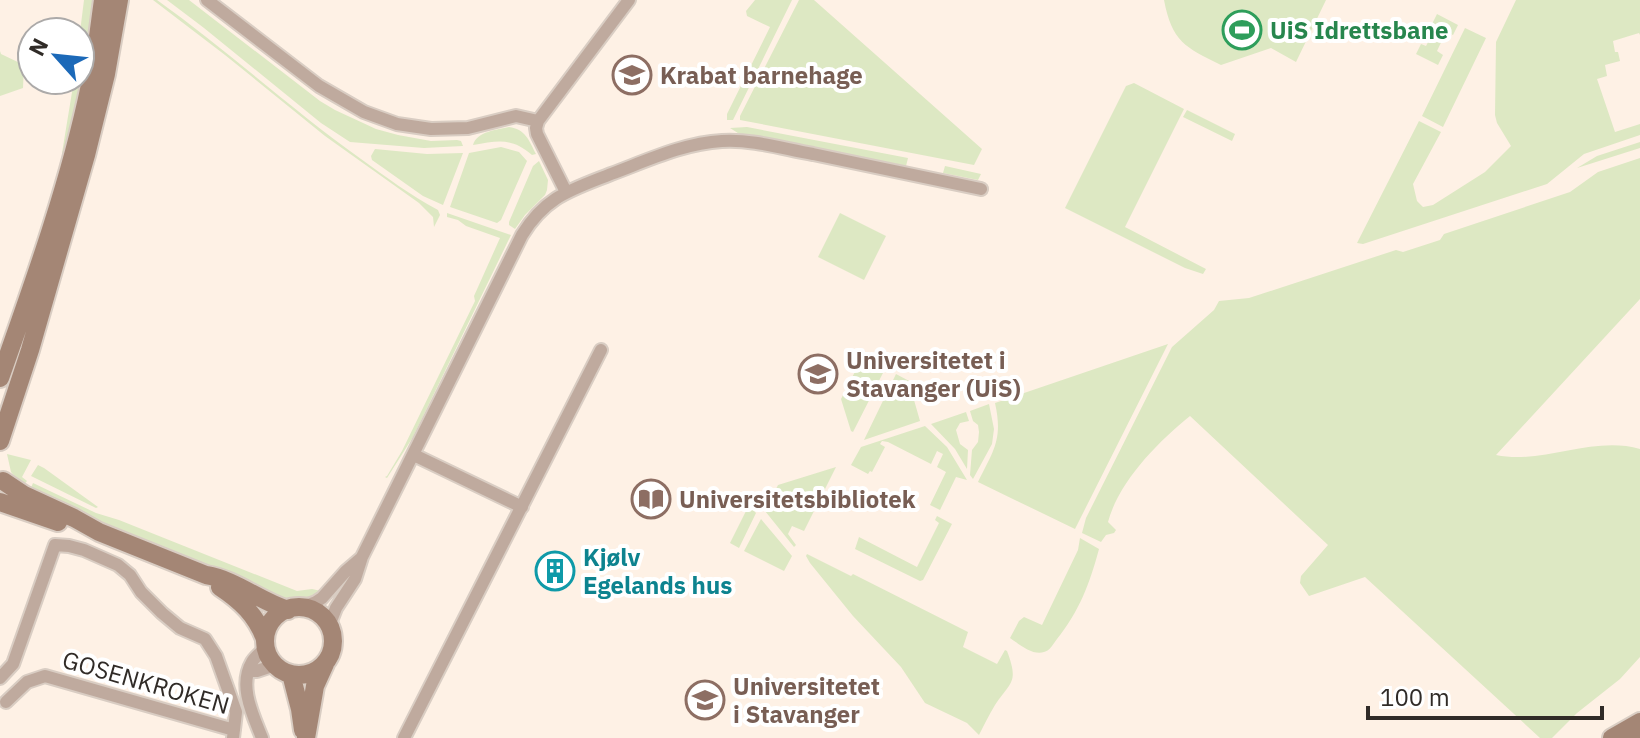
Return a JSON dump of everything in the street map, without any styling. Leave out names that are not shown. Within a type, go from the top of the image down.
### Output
[{"type":"main road","points":[[0,378],[75,147],[95,61],[103,0]]},
{"type":"main road","points":[[0,441],[30,350],[94,127],[119,0]]},
{"type":"main road","points":[[1,490],[69,526],[99,532],[206,575],[221,577],[273,605],[317,613],[329,626],[333,644],[315,686],[305,738]]},
{"type":"main road","points":[[206,575],[246,606],[259,622],[274,657],[298,698],[305,738]]},
{"type":"main road","points":[[274,657],[272,621],[279,614],[294,609]]},
{"type":"main road","points":[[274,657],[301,675],[311,673],[326,661]]},
{"type":"main road","points":[[1612,738],[1640,722]]},
{"type":"street","points":[[207,0],[319,86],[364,112],[397,124],[431,129],[468,128],[516,116],[538,121]]},
{"type":"street","points":[[566,192],[537,134],[538,121],[629,0]]},
{"type":"street","points":[[329,626],[336,608],[355,579],[362,557],[522,235],[542,209],[566,192],[683,148],[725,140],[770,146],[981,189]]},
{"type":"street","points":[[404,738],[601,350]]},
{"type":"street","points":[[414,455],[522,507]]},
{"type":"street","name":"GOSENKROKEN","points":[[0,678],[13,664],[55,545],[69,546],[109,560],[124,570],[162,613],[180,628],[205,639],[216,656],[236,712],[234,734],[45,676],[27,682],[6,702]]},
{"type":"street","points":[[294,609],[322,598],[362,557]]},
{"type":"street","name":"GOSENKROKEN","points":[[262,738],[246,687],[246,677],[252,662],[274,657]]},
{"type":"street","name":"GOSENKROKEN","points":[[249,671],[257,671],[274,657]]},
{"type":"green space","points":[[84,0],[96,0],[94,16],[82,16]]},
{"type":"green space","points":[[153,0],[183,19],[335,140],[398,186],[438,210],[440,215],[434,227],[433,217],[419,203],[325,136]]},
{"type":"green space","points":[[167,0],[189,0],[335,110],[376,129],[431,141],[457,140],[463,146],[424,148],[350,142],[321,123]]},
{"type":"green space","points":[[755,0],[792,0],[733,120],[727,120],[727,114],[770,27],[747,16],[746,11]]},
{"type":"green space","points":[[799,0],[814,0],[982,149],[974,165],[740,120]]},
{"type":"green space","name":"UiS Idrettsbane","points":[[1164,0],[1326,0],[1296,62],[1271,48],[1221,65],[1182,42],[1171,25]]},
{"type":"green space","points":[[1516,0],[1640,0],[1640,35],[1613,41],[1620,61],[1605,65],[1607,76],[1597,79],[1615,132],[1640,124],[1640,135],[1584,154],[1547,184],[1363,244],[1357,243],[1419,121],[1441,132],[1413,184],[1417,201],[1423,207],[1433,205],[1485,172],[1511,146],[1495,115],[1496,42]]},
{"type":"green space","points":[[1437,14],[1458,25],[1453,35],[1446,32],[1437,51],[1443,55],[1438,65],[1416,54],[1421,44],[1426,46],[1436,27],[1432,24]]},
{"type":"green space","points":[[1465,28],[1486,38],[1443,127],[1422,116]]},
{"type":"green space","points":[[0,51],[16,61],[16,90],[0,96]]},
{"type":"green space","points":[[1134,83],[1184,109],[1125,227],[1206,269],[1203,274],[1065,208],[1126,86]]},
{"type":"green space","points":[[71,96],[81,96],[62,163]]},
{"type":"green space","points":[[1187,110],[1235,134],[1232,141],[1183,117]]},
{"type":"green space","points":[[509,127],[523,133],[536,154],[504,142],[473,145],[483,134]]},
{"type":"green space","points":[[747,127],[908,158],[906,166],[741,135],[730,128]]},
{"type":"green space","points":[[1640,142],[1640,148],[1577,168],[1597,156]]},
{"type":"green space","points":[[501,147],[519,152],[527,161],[501,220],[497,223],[450,207],[469,153]]},
{"type":"green space","points":[[375,149],[427,154],[463,153],[443,205],[423,196],[372,160]]},
{"type":"green space","points":[[1640,158],[1640,299],[1496,455],[1532,456],[1604,445],[1640,449],[1640,657],[1620,679],[1577,713],[1552,738],[1540,738],[1365,577],[1309,596],[1300,583],[1301,576],[1328,545],[1190,416],[1153,450],[1130,477],[1108,522],[1116,530],[1114,533],[1106,535],[1101,542],[1082,533],[1086,518],[1172,347],[1214,310],[1219,301],[1249,298],[1396,250],[1403,252],[1440,240],[1444,234],[1570,192],[1598,172]]},
{"type":"green space","points":[[539,161],[548,180],[547,190],[515,229],[509,222],[533,166]]},
{"type":"green space","points":[[945,166],[981,174],[978,180],[943,173]]},
{"type":"green space","points":[[447,213],[511,235],[413,437],[387,478],[475,301],[474,296],[500,238],[466,226],[447,217]]},
{"type":"green space","points":[[840,213],[886,236],[864,280],[818,257]]},
{"type":"green space","points":[[1168,344],[1075,529],[978,482],[993,452],[997,435],[995,403]]},
{"type":"green space","points":[[862,358],[885,369],[853,432],[841,399]]},
{"type":"green space","points":[[896,374],[911,382],[920,421],[864,440]]},
{"type":"green space","points":[[989,404],[994,429],[992,444],[973,479],[970,475],[972,450],[978,442],[979,432],[970,411]]},
{"type":"green space","points":[[966,412],[969,421],[960,423],[956,430],[960,444],[968,450],[967,469],[955,449],[931,424]]},
{"type":"green space","points":[[925,426],[947,447],[967,480],[956,477],[940,510],[930,505],[946,472],[937,467],[943,454],[937,451],[931,464],[882,441],[880,444],[885,447],[872,472],[868,474],[851,465],[861,447]]},
{"type":"green space","points":[[7,454],[31,460],[22,477],[27,481],[23,486],[11,472]]},
{"type":"green space","points":[[38,465],[44,468],[98,507],[31,476]]},
{"type":"green space","points":[[836,467],[804,531],[792,526],[788,534],[796,545],[794,547],[765,511],[778,485]]},
{"type":"green space","points":[[33,483],[96,513],[297,591],[321,591],[295,600],[271,597],[218,570],[30,490]]},
{"type":"green space","points":[[749,505],[756,513],[739,548],[730,543]]},
{"type":"green space","points":[[937,516],[952,524],[923,580],[855,549],[859,537],[917,567],[939,523],[935,520]]},
{"type":"green space","points":[[761,519],[792,556],[784,571],[744,551]]},
{"type":"green space","points":[[1080,538],[1099,549],[1083,597],[1050,649],[1040,653],[1031,651],[1010,638],[1024,617],[1042,625],[1078,550]]},
{"type":"green space","points":[[807,554],[968,632],[963,647],[997,664],[1007,651],[1012,681],[979,735],[967,723],[925,703],[901,667],[853,616],[810,563]]},
{"type":"place","name":"UiS Idrettsbane","points":[[1242,30]]},
{"type":"place","name":"Krabat barnehage","points":[[632,75]]},
{"type":"place","name":"Universitetet i Stavanger (UiS)","points":[[818,374]]},
{"type":"place","name":"Universitetsbibliotek","points":[[651,499]]},
{"type":"place","name":"Kjølv Egelands hus","points":[[555,571]]},
{"type":"place","name":"Universitetet i Stavanger","points":[[705,700]]}]
